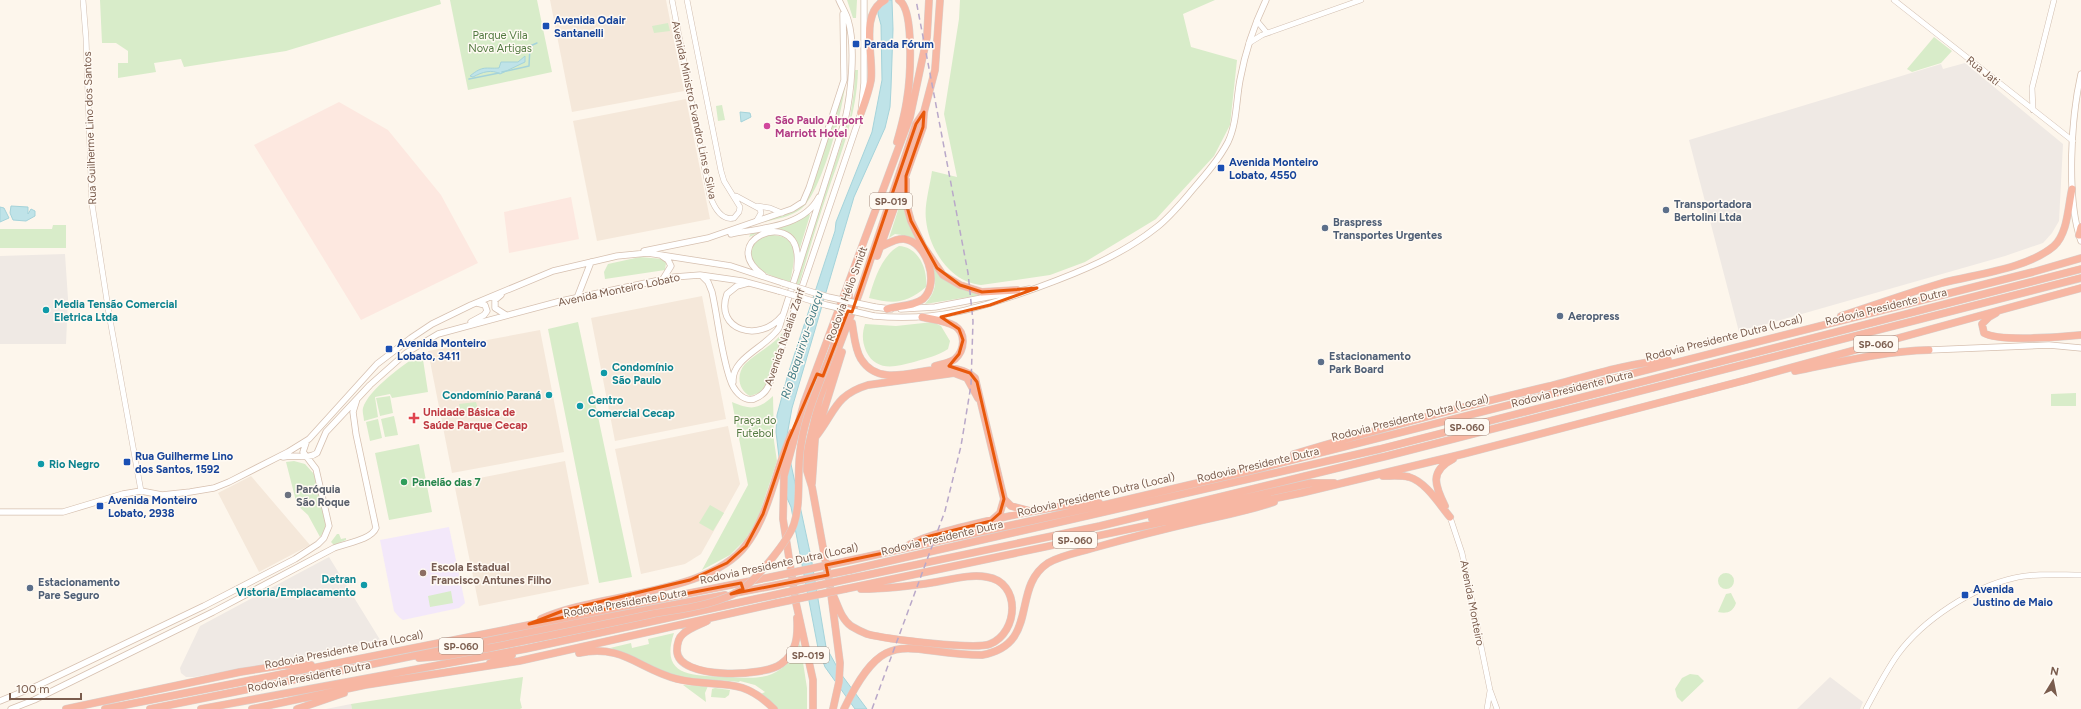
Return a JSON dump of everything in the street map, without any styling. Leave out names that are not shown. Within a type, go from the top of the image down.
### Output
[{"type":"highway","points":[[861,112],[871,81],[870,24],[872,12],[876,6],[885,0]]},
{"type":"highway","points":[[894,160],[910,78],[908,26],[904,5],[899,0]]},
{"type":"highway","name":"Rodovia Hélio Smidt","points":[[813,709],[813,680],[796,603],[783,519],[787,460],[805,401],[910,117],[917,90],[927,37],[929,0]]},
{"type":"highway","name":"Rodovia Hélio Smidt","points":[[812,487],[815,439],[852,323],[923,127],[924,112],[935,70],[940,0]]},
{"type":"highway","name":"Rodovia Hélio Smidt","points":[[833,709],[837,692],[840,663],[830,586],[812,487],[806,465],[810,432],[820,397],[860,291],[916,124],[924,112]]},
{"type":"highway","points":[[906,176],[906,202],[911,221],[923,246],[943,275],[960,285],[982,292],[1017,290]]},
{"type":"highway","points":[[1822,325],[1826,321],[1942,283],[2030,260],[2055,245],[2063,230],[2072,189]]},
{"type":"highway","points":[[2080,238],[2081,227]]},
{"type":"highway","points":[[880,247],[897,239],[909,240],[920,248],[932,273],[931,287],[923,298],[907,305],[887,309]]},
{"type":"highway","name":"Rodovia Presidente Dutra (Local)","points":[[105,709],[771,577],[1108,504],[1258,469],[2033,272],[2081,258]]},
{"type":"highway","name":"Rodovia Presidente Dutra","points":[[150,709],[850,570],[1380,449],[2081,269]]},
{"type":"highway","name":"Rodovia Presidente Dutra","points":[[201,709],[519,650],[1111,523],[1386,456],[2081,278]]},
{"type":"highway","points":[[397,659],[446,656],[489,648],[686,607],[725,597],[742,589],[758,574],[790,532],[794,524],[797,511],[801,445],[806,422],[849,300],[848,285]]},
{"type":"highway","name":"Rodovia Presidente Dutra","points":[[252,709],[365,686],[547,655],[717,615],[1301,493],[1462,454],[1746,380],[2007,307],[2081,288]]},
{"type":"highway","points":[[837,336],[852,301],[860,291]]},
{"type":"highway","points":[[2007,307],[1984,321],[1982,324],[1984,333],[1997,338],[2081,335]]},
{"type":"highway","points":[[910,373],[955,359],[963,345],[962,333],[959,329],[943,320],[922,317]]},
{"type":"highway","points":[[852,323],[859,356],[867,366],[883,375],[951,368],[965,371],[975,378],[984,408],[1004,499],[1000,513],[991,521]]},
{"type":"highway","points":[[1746,380],[1873,356],[1905,351],[1929,350]]},
{"type":"highway","points":[[815,439],[837,404],[854,390],[868,385],[957,374],[968,380],[984,408]]},
{"type":"highway","points":[[530,624],[565,610],[690,580],[714,572],[727,563],[746,546],[752,537],[763,514],[788,441],[805,401]]},
{"type":"highway","points":[[1450,517],[1437,491],[1436,478],[1441,467],[1462,454]]},
{"type":"highway","points":[[1371,476],[1399,476],[1416,481],[1431,494],[1450,517]]},
{"type":"highway","points":[[1111,523],[1129,524],[1311,483],[1325,482],[1339,484]]},
{"type":"highway","points":[[845,708],[869,666],[886,652],[896,649],[913,648],[982,655],[993,653],[1003,648],[1013,638],[1018,629],[1034,578],[1040,570],[1057,559],[1167,528],[1252,509],[1301,493]]},
{"type":"highway","points":[[1004,499],[1015,508],[1035,512]]},
{"type":"highway","points":[[903,549],[926,537],[991,521],[1087,503],[1108,504]]},
{"type":"highway","points":[[830,586],[846,621],[862,632],[875,635],[977,646],[990,644],[1001,637],[1012,619],[1013,609],[1009,595],[1000,583],[988,577],[964,577],[888,589],[847,589]]},
{"type":"highway","points":[[717,615],[681,636],[677,646],[677,653],[682,662],[701,671],[755,672],[774,668],[781,664],[793,649],[797,636],[796,603]]},
{"type":"highway","points":[[477,668],[504,657],[650,625],[658,620]]},
{"type":"highway","points":[[547,655],[554,657],[599,650],[613,652],[678,679],[740,686],[760,696],[774,709]]},
{"type":"highway","points":[[66,709],[240,672],[284,665],[324,666]]},
{"type":"highway","points":[[297,709],[365,686]]},
{"type":"main road","name":"Avenida Natalia Zarif","points":[[839,0],[850,28],[850,97],[845,120],[779,328],[770,340],[738,364],[734,371],[733,387],[744,398],[751,400],[762,395],[769,385],[861,112],[864,83],[864,0]]},
{"type":"main road","name":"Avenida Monteiro Lobato","points":[[274,460],[293,455],[312,456],[317,453],[326,432],[358,397],[398,360],[423,342],[438,334],[466,325],[577,298],[663,279],[700,275],[752,283],[849,311],[874,316],[922,317],[954,314],[990,305],[1083,271],[1139,241],[1158,226],[1176,210],[1212,167],[1229,139],[1235,116],[1240,78],[1249,44],[1266,0]]},
{"type":"main road","points":[[708,238],[757,220],[782,213],[798,206],[806,196],[844,80],[845,22],[842,8]]},
{"type":"main road","points":[[2080,238],[2074,216],[2072,189],[2073,141],[2081,74]]},
{"type":"main road","points":[[632,254],[794,220],[801,217],[812,207],[825,186]]},
{"type":"main road","points":[[768,278],[753,266],[748,256],[751,242],[756,238],[773,232],[788,236],[794,244],[798,254],[796,277]]},
{"type":"main road","name":"Avenida Monteiro Lobato","points":[[0,512],[63,512],[108,498],[141,492],[162,494],[214,488],[241,477],[274,460],[309,439],[377,364],[416,334],[471,305],[553,271],[591,262],[632,254],[658,254],[731,266],[828,297],[887,309],[935,308],[1017,290],[1037,288]]},
{"type":"main road","points":[[658,254],[670,263],[670,270],[663,279]]},
{"type":"main road","points":[[577,298],[591,262]]},
{"type":"main road","points":[[700,275],[708,282],[712,292],[730,380],[733,387]]},
{"type":"main road","points":[[752,283],[737,286],[727,294],[725,311],[727,317],[735,326],[749,331],[763,331],[774,325],[784,313]]},
{"type":"main road","points":[[507,315],[496,310],[494,303],[497,297],[513,288]]},
{"type":"main road","points":[[466,325],[484,315],[487,311],[485,305],[480,303],[471,305]]},
{"type":"main road","points":[[1929,350],[2049,345],[2081,348]]},
{"type":"main road","points":[[11,709],[34,700],[213,612],[334,548],[352,541],[369,537],[374,533],[376,528],[356,434],[353,412],[358,397]]},
{"type":"main road","points":[[0,701],[39,685],[204,606],[295,558],[318,544],[324,538],[329,526],[316,469],[302,450],[309,439]]},
{"type":"street","name":"Rua Guilherme Lino dos Santos","points":[[83,0],[86,38],[90,188],[109,314],[141,492]]},
{"type":"street","name":"Avenida Ministro Evandro Lins e Silva","points":[[672,0],[710,196],[718,212],[726,218],[734,218],[740,210],[739,204],[734,194],[724,181],[721,171],[687,0]]},
{"type":"street","points":[[1249,44],[1267,33],[1361,0]]},
{"type":"street","name":"Rua Jati","points":[[1894,0],[2073,141]]},
{"type":"street","points":[[2016,96],[2024,99],[2027,97],[2032,88],[2054,0]]},
{"type":"street","points":[[1257,21],[1267,33]]},
{"type":"street","points":[[2032,88],[2033,110]]},
{"type":"street","points":[[734,194],[756,206],[761,211],[757,220]]},
{"type":"street","points":[[740,210],[746,201]]},
{"type":"street","points":[[756,206],[770,208],[782,213]]},
{"type":"street","name":"Avenida Monteiro","points":[[1450,517],[1462,553],[1490,690],[1497,709]]},
{"type":"street","points":[[1866,709],[1899,652],[1922,629],[1945,610],[1969,596],[2013,578],[2081,574]]},
{"type":"street","name":"Avenida Monteiro","points":[[1486,709],[1490,690]]},
{"type":"highlighted area","points":[[924,112],[923,127],[906,176],[906,203],[911,221],[937,268],[960,285],[982,292],[1037,288],[990,305],[941,317],[959,329],[963,340],[959,354],[949,366],[970,373],[977,382],[1004,499],[1000,513],[991,521],[926,537],[903,549],[826,565],[828,575],[731,594],[743,589],[741,583],[529,624],[565,610],[690,580],[727,563],[746,546],[763,514],[788,441],[817,374],[823,376],[848,311],[852,312],[916,124]]},
{"type":"shaded area","points":[[550,0],[666,0],[684,91],[572,112]]},
{"type":"shaded area","points":[[1965,63],[2063,144],[2059,221],[2052,233],[2043,243],[2005,256],[1739,332],[1689,140],[1941,64],[1943,69]]},
{"type":"shaded area","points":[[686,99],[710,219],[597,241],[573,121]]},
{"type":"shaded area","points":[[339,102],[388,130],[441,195],[478,263],[361,320],[254,145]]},
{"type":"shaded area","points":[[571,197],[579,239],[509,253],[504,212]]},
{"type":"shaded area","points":[[65,254],[68,299],[66,344],[0,344],[0,256]]},
{"type":"shaded area","name":"Condomínio São Paulo","points":[[702,296],[726,419],[615,441],[591,318]]},
{"type":"shaded area","name":"Condomínio Paraná","points":[[540,330],[564,452],[452,473],[428,351]]},
{"type":"shaded area","points":[[728,426],[740,484],[701,554],[685,564],[641,574],[615,449]]},
{"type":"shaded area","points":[[565,461],[589,584],[479,606],[454,483]]},
{"type":"shaded area","points":[[251,476],[310,545],[259,572],[218,493]]},
{"type":"shaded area","name":"Escola Estadual Francisco Antunes Filho","points":[[449,527],[465,603],[459,608],[403,620],[394,611],[380,540]]},
{"type":"shaded area","points":[[329,557],[382,643],[194,677],[186,677],[181,673],[180,668],[200,626]]},
{"type":"shaded area","points":[[1830,677],[1863,702],[1860,709],[1797,709]]},
{"type":"shaded area","points":[[351,704],[352,709],[326,709]]},
{"type":"green space","points":[[100,0],[440,0],[441,4],[286,51],[184,67],[181,59],[154,63],[156,72],[118,78],[118,63],[128,63],[128,51],[116,43],[102,43]]},
{"type":"green space","name":"Parque Vila Nova Artigas","points":[[450,0],[537,0],[552,72],[468,90]]},
{"type":"green space","points":[[847,0],[857,0],[856,18],[853,18]]},
{"type":"green space","points":[[960,0],[1215,0],[1183,14],[1191,47],[1237,60],[1230,125],[1214,156],[1156,219],[1085,262],[1050,275],[981,285],[970,283],[960,278],[943,262],[932,242],[926,220],[926,202],[932,171],[957,177],[944,114],[959,19]]},
{"type":"green space","points":[[668,23],[670,31],[654,33],[652,26]]},
{"type":"green space","points":[[1934,37],[1952,51],[1941,63],[1912,72],[1907,69]]},
{"type":"green space","points":[[846,54],[847,68],[846,77]]},
{"type":"green space","points":[[855,70],[858,70],[857,86],[848,132],[820,215],[799,285],[796,285],[800,268],[850,117],[854,91]]},
{"type":"green space","points":[[845,83],[841,111],[827,160],[810,199],[801,209],[790,215],[749,225],[807,200]]},
{"type":"green space","points":[[722,105],[725,120],[718,121],[716,106]]},
{"type":"green space","points":[[902,198],[905,212],[948,279],[988,294],[925,304],[930,298],[935,285],[934,273],[928,260],[918,246],[905,236],[895,234],[889,238]]},
{"type":"green space","points":[[808,213],[810,215],[799,251],[792,238],[783,233],[765,231],[749,237],[751,233],[795,222]]},
{"type":"green space","points":[[53,225],[66,225],[66,248],[0,248],[0,229],[52,229]]},
{"type":"green space","points":[[768,235],[779,236],[791,243],[794,256],[790,282],[764,272],[753,260],[751,250],[753,246]]},
{"type":"green space","points":[[899,246],[912,250],[921,260],[924,267],[926,287],[919,293],[906,300],[893,302],[869,298],[876,276],[883,262],[893,250]]},
{"type":"green space","points":[[640,257],[663,259],[666,263],[665,270],[605,279],[604,272],[608,264]]},
{"type":"green space","points":[[578,322],[632,577],[599,583],[548,329]]},
{"type":"green space","points":[[933,322],[941,326],[950,341],[948,349],[940,353],[907,364],[887,366],[875,362],[870,358],[866,351],[863,338],[865,324],[896,326]]},
{"type":"green space","points":[[783,332],[770,375],[762,392],[750,396],[741,386],[739,377],[742,368],[775,341]]},
{"type":"green space","points":[[422,353],[428,392],[392,398],[390,394],[375,397],[378,417],[364,421],[363,408],[372,393],[397,370]]},
{"type":"green space","points":[[2076,393],[2076,406],[2051,406],[2051,394]]},
{"type":"green space","points":[[390,396],[393,413],[380,416],[376,398]]},
{"type":"green space","name":"Praça do Futebol","points":[[773,396],[774,441],[777,461],[757,521],[745,540],[730,555],[702,570],[748,485],[732,402],[744,406],[754,407],[763,404]]},
{"type":"green space","points":[[476,402],[478,409],[461,412],[459,404]]},
{"type":"green space","points":[[394,416],[398,435],[385,437],[381,419]]},
{"type":"green space","points":[[378,419],[382,438],[370,441],[366,422]]},
{"type":"green space","name":"Panelão das 7","points":[[419,444],[432,512],[389,520],[375,453]]},
{"type":"green space","points":[[294,461],[305,464],[314,474],[325,521],[325,530],[320,537],[308,515],[297,505],[286,462]]},
{"type":"green space","points":[[710,505],[724,513],[713,531],[699,523]]},
{"type":"green space","points":[[337,534],[339,534],[341,539],[346,538],[346,540],[334,545],[331,542]]},
{"type":"green space","points":[[1726,573],[1733,578],[1734,581],[1729,588],[1726,589],[1719,584],[1718,581],[1723,574]]},
{"type":"green space","points":[[451,591],[453,603],[430,607],[428,596]]},
{"type":"green space","points":[[1731,593],[1736,603],[1733,608],[1724,613],[1718,612],[1726,594]]},
{"type":"green space","points":[[674,633],[671,648],[671,659],[675,666],[682,671],[702,676],[749,678],[767,676],[777,672],[785,665],[795,653],[800,643],[807,688],[807,709],[778,709],[761,694],[765,692],[755,685],[740,681],[675,676],[659,670],[625,653],[610,648],[631,643],[632,648],[649,644],[648,639]]},
{"type":"green space","points":[[1690,674],[1698,675],[1704,681],[1682,702],[1677,697],[1675,689],[1682,678]]},
{"type":"green space","points":[[523,677],[520,700],[522,708],[520,709],[352,709],[351,704]]},
{"type":"green space","points":[[683,685],[708,686],[705,693],[706,702]]},
{"type":"green space","points":[[712,689],[730,690],[729,695],[725,698],[711,697]]},
{"type":"water","name":"Rio Baquirivu-Guaçu","points":[[878,0],[892,0],[893,29],[890,107],[885,128],[854,197],[792,408],[786,441],[811,557],[826,647],[841,674],[867,709],[855,709],[825,667],[818,648],[791,507],[787,498],[779,457],[776,432],[777,415],[788,374],[835,231],[836,222],[872,132],[882,80],[881,25],[878,14]]},
{"type":"water","points":[[525,56],[525,62],[500,74],[490,71],[473,77],[470,76],[481,69],[499,68],[501,62],[518,62]]},
{"type":"water","points":[[740,112],[750,113],[751,117],[741,122]]},
{"type":"water","points":[[11,206],[28,207],[28,214],[31,209],[35,211],[35,216],[26,221],[13,220],[10,213]]},
{"type":"water","points":[[0,207],[4,208],[9,218],[0,222]]},
{"type":"waterway","points":[[502,72],[529,66],[530,46],[537,43]]},
{"type":"waterway","points":[[469,79],[499,73]]},
{"type":"railway","points":[[872,709],[945,511],[961,446],[971,385],[973,321],[968,273],[916,0]]},
{"type":"place","name":"Avenida Odair Santanelli","points":[[546,26]]},
{"type":"place","name":"Parada Fórum","points":[[856,44]]},
{"type":"place","name":"São Paulo Airport Marriott Hotel","points":[[767,126]]},
{"type":"place","name":"Avenida Monteiro Lobato, 4550","points":[[1221,168]]},
{"type":"place","name":"Transportadora Bertolini Ltda","points":[[1666,210]]},
{"type":"place","name":"Braspress Transportes Urgentes","points":[[1325,228]]},
{"type":"place","name":"Media Tensão Comercial Eletrica Ltda","points":[[46,310]]},
{"type":"place","name":"Aeropress","points":[[1560,316]]},
{"type":"place","name":"Avenida Monteiro Lobato, 3411","points":[[389,349]]},
{"type":"place","name":"Estacionamento Park Board","points":[[1321,362]]},
{"type":"place","name":"Condomínio São Paulo","points":[[604,373]]},
{"type":"place","name":"Condomínio Paraná","points":[[549,395]]},
{"type":"place","name":"Centro Comercial Cecap","points":[[580,406]]},
{"type":"place","name":"Unidade Básica de Saúde Parque Cecap","points":[[414,418]]},
{"type":"place","name":"Rua Guilherme Lino dos Santos, 1592","points":[[127,462]]},
{"type":"place","name":"Rio Negro","points":[[41,464]]},
{"type":"place","name":"Panelão das 7","points":[[404,482]]},
{"type":"place","name":"Paróquia São Roque","points":[[288,495]]},
{"type":"place","name":"Avenida Monteiro Lobato, 2938","points":[[100,506]]},
{"type":"place","name":"Escola Estadual Francisco Antunes Filho","points":[[423,573]]},
{"type":"place","name":"Detran Vistoria/Emplacamento","points":[[364,585]]},
{"type":"place","name":"Estacionamento Pare Seguro","points":[[30,588]]},
{"type":"place","name":"Avenida Justino de Maio","points":[[1965,595]]}]
